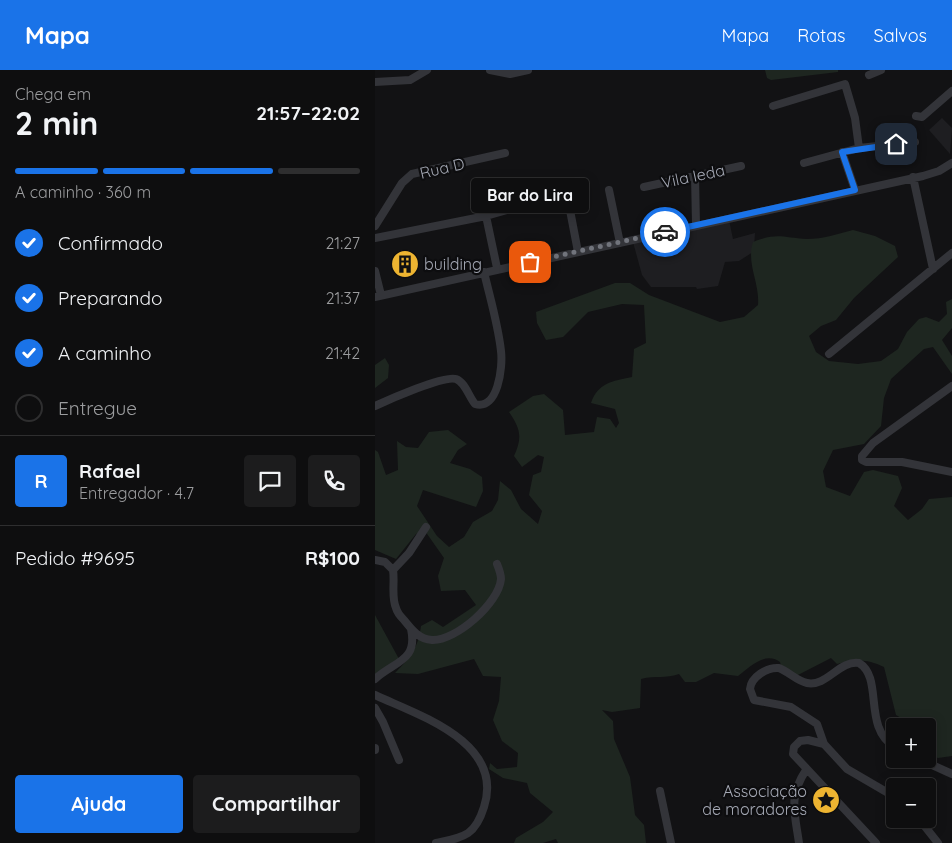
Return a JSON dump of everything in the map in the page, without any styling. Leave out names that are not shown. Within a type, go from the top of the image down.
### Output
[{"type":"street","points":[[375,82],[410,80],[427,70]]},
{"type":"street","points":[[490,70],[510,74],[528,70]]},
{"type":"street","points":[[869,75],[881,70]]},
{"type":"street","points":[[773,106],[845,84],[855,118],[859,148]]},
{"type":"street","points":[[916,116],[922,117],[952,91]]},
{"type":"street","points":[[804,163],[859,148],[915,142]]},
{"type":"street","points":[[842,152],[855,190]]},
{"type":"street","name":"Rua D","points":[[375,226],[402,183],[412,174],[505,153]]},
{"type":"street","name":"Vila Ieda","points":[[644,187],[741,166]]},
{"type":"street","points":[[375,271],[378,296],[913,177],[951,166]]},
{"type":"street","points":[[695,175],[696,225]]},
{"type":"street","points":[[913,177],[933,269]]},
{"type":"street","points":[[609,190],[620,243]]},
{"type":"street","points":[[375,238],[486,216],[539,201]]},
{"type":"street","points":[[569,205],[578,252]]},
{"type":"street","points":[[486,216],[497,268]]},
{"type":"street","points":[[829,354],[952,254]]},
{"type":"street","points":[[375,406],[398,396],[451,379],[460,382],[475,404],[485,406],[489,403],[495,391],[501,355],[484,272]]},
{"type":"street","points":[[952,386],[866,450],[862,456],[862,460],[866,462],[902,462],[952,472]]},
{"type":"street","points":[[393,570],[409,553],[425,527]]},
{"type":"street","points":[[375,560],[385,562],[393,570],[395,606],[411,629],[423,637],[438,639],[456,632],[477,618],[499,584],[500,571],[497,564]]},
{"type":"street","points":[[375,678],[408,656],[414,642],[411,629]]},
{"type":"street","points":[[886,739],[877,726],[870,681],[866,669],[859,663],[847,664],[821,680],[811,683],[798,680],[779,668],[769,669],[754,679],[750,689],[754,700],[791,707],[817,724],[824,744],[847,769],[886,792]]},
{"type":"street","points":[[375,695],[453,733],[466,745],[481,766],[487,784],[486,800],[476,826],[464,836],[436,843]]},
{"type":"street","points":[[375,708],[399,760]]},
{"type":"street","points":[[824,744],[808,740],[800,741],[794,747],[793,754],[876,843]]},
{"type":"street","points":[[936,767],[952,775]]},
{"type":"street","points":[[799,843],[793,800],[796,787],[806,770]]},
{"type":"street","points":[[660,791],[671,843]]},
{"type":"street","points":[[926,828],[938,843]]},
{"type":"shaded area","points":[[765,70],[838,70],[838,72],[771,80],[767,78]]},
{"type":"shaded area","points":[[942,118],[952,128],[950,154],[929,130]]},
{"type":"shaded area","points":[[729,220],[733,239],[755,233],[754,247],[753,252],[739,261],[725,262],[718,286],[697,289],[696,287],[651,287],[642,275],[633,242]]},
{"type":"shaded area","points":[[853,230],[875,236],[895,246],[898,257],[854,298],[836,320],[821,326],[809,336],[816,352],[829,361],[858,364],[881,361],[898,349],[907,332],[919,319],[926,317],[939,322],[947,314],[946,302],[952,299],[952,328],[942,340],[952,356],[952,374],[933,347],[924,349],[891,379],[884,398],[881,426],[864,444],[833,450],[823,471],[826,487],[850,496],[864,472],[873,470],[898,476],[902,488],[894,506],[908,520],[922,509],[929,499],[952,497],[952,756],[936,757],[936,718],[901,718],[896,715],[884,667],[872,662],[850,661],[837,664],[831,658],[796,676],[782,668],[780,662],[769,658],[763,659],[738,676],[714,673],[696,682],[685,682],[679,674],[646,678],[641,679],[640,708],[612,712],[602,710],[613,721],[614,739],[630,777],[635,815],[644,825],[646,843],[558,843],[556,839],[543,843],[514,843],[516,838],[543,822],[553,812],[530,793],[527,783],[503,778],[489,769],[490,763],[497,769],[517,767],[518,753],[502,741],[493,720],[499,701],[501,677],[483,676],[474,659],[418,674],[395,673],[413,652],[421,626],[432,620],[443,627],[476,605],[465,590],[441,591],[438,576],[444,558],[425,531],[416,534],[396,559],[375,550],[375,450],[378,452],[386,475],[398,470],[397,441],[406,447],[418,448],[429,432],[448,430],[467,444],[458,450],[450,463],[470,469],[482,477],[483,491],[476,507],[423,490],[417,506],[437,536],[449,547],[464,537],[473,522],[492,511],[498,500],[500,481],[511,490],[521,509],[538,524],[542,511],[529,495],[533,475],[541,472],[544,457],[538,455],[522,467],[514,456],[519,443],[519,433],[516,423],[509,412],[533,396],[544,394],[563,410],[565,435],[594,432],[597,417],[610,419],[616,428],[619,423],[615,409],[591,403],[602,387],[612,382],[632,377],[634,349],[646,343],[644,305],[622,304],[588,312],[563,337],[546,340],[537,323],[536,312],[615,283],[630,283],[649,295],[720,322],[744,317],[758,305],[751,258],[753,242],[775,236],[807,239]]},
{"type":"shaded area","points":[[385,358],[389,365],[388,378],[375,388],[375,365]]},
{"type":"shaded area","points":[[375,615],[399,659],[375,676]]},
{"type":"way so far","points":[[530,262],[665,232]]},
{"type":"place","name":"Bar do Lira","points":[[530,262]]},
{"type":"place","name":"building","points":[[405,264]]},
{"type":"place","name":"Associação de moradores","points":[[826,800]]},
{"type":"route","points":[[665,232],[855,190],[842,152],[896,144]]}]
